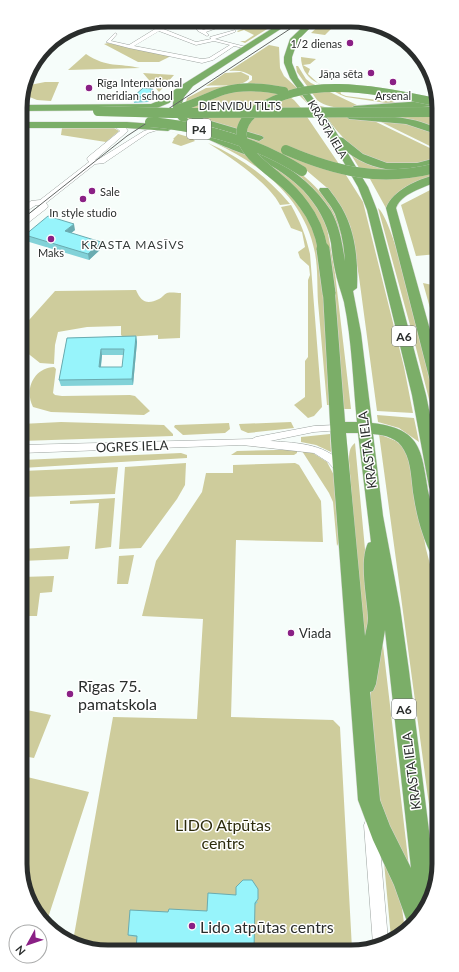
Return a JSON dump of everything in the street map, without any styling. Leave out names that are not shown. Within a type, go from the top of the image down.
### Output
[{"type":"highway","name":"A6","points":[[189,86],[280,27]]},
{"type":"highway","points":[[288,57],[294,39],[307,27]]},
{"type":"highway","name":"A6","points":[[250,46],[261,42],[270,42]]},
{"type":"highway","name":"A6","points":[[283,46],[288,57]]},
{"type":"highway","name":"KRASTA IELA","points":[[288,57],[292,74],[328,128],[350,167],[363,186],[372,210],[419,395],[432,461]]},
{"type":"highway","points":[[27,108],[152,107],[166,101],[180,90],[189,86],[189,91],[183,102],[183,106],[190,115],[205,122],[259,138],[317,164],[352,173],[399,175],[432,169]]},
{"type":"highway","name":"KRASTA IELA","points":[[189,86],[180,96],[177,103],[177,108],[183,118],[196,130],[256,154],[277,165],[300,182],[317,199],[331,223],[335,235],[340,266],[350,304],[375,517],[395,636],[425,896]]},
{"type":"highway","name":"P4","points":[[98,111],[180,108],[194,104],[222,92],[239,88],[264,87],[284,91],[294,95],[299,100],[333,148],[350,167]]},
{"type":"highway","points":[[302,87],[320,104],[338,109],[432,103]]},
{"type":"highway","points":[[415,912],[405,882],[380,832],[369,800],[338,428],[329,293],[324,247],[316,222],[307,207],[295,193],[254,158],[246,149],[241,136],[242,128],[246,120],[256,110],[271,101],[289,95],[319,90],[359,90],[431,102]]},
{"type":"highway","points":[[90,122],[107,124],[118,120],[120,113],[115,109],[108,107]]},
{"type":"highway","name":"DIENVIDU TILTS","points":[[27,108],[173,113],[432,112]]},
{"type":"highway","name":"DIENVIDU TILTS","points":[[27,119],[90,122],[137,117],[432,116]]},
{"type":"highway","points":[[350,117],[404,121],[426,126],[432,129]]},
{"type":"highway","points":[[27,125],[90,122],[116,125],[164,127],[222,141]]},
{"type":"highway","name":"P4","points":[[90,122],[171,124],[219,133],[271,152],[302,171],[324,190],[342,220],[347,235],[352,266],[350,304]]},
{"type":"highway","points":[[328,128],[352,151],[368,160],[400,167],[431,163]]},
{"type":"highway","points":[[432,180],[401,194],[393,201],[391,208],[432,362]]},
{"type":"highway","points":[[363,186],[381,206],[399,239]]},
{"type":"highway","points":[[338,428],[384,429],[408,442],[415,457],[423,504],[432,532]]},
{"type":"highway","points":[[361,708],[377,619],[373,574],[375,517]]},
{"type":"street","points":[[155,27],[196,44]]},
{"type":"street","points":[[199,27],[202,32],[213,39],[233,45],[250,46]]},
{"type":"street","points":[[202,32],[217,27]]},
{"type":"street","points":[[129,47],[158,29]]},
{"type":"street","points":[[189,48],[196,44],[233,31]]},
{"type":"street","points":[[115,34],[108,42],[205,61],[233,45]]},
{"type":"street","points":[[177,55],[183,52]]},
{"type":"street","points":[[221,53],[233,57]]},
{"type":"street","points":[[93,162],[91,159],[124,131],[123,128],[116,125]]},
{"type":"street","points":[[27,209],[34,203],[42,202],[93,162],[101,161],[146,132],[164,127]]},
{"type":"street","points":[[27,219],[44,206],[42,202]]},
{"type":"street","name":"OGRES IELA","points":[[242,442],[314,429],[338,428]]},
{"type":"street","name":"OGRES IELA","points":[[27,449],[242,442],[316,450],[331,459],[342,472]]},
{"type":"street","points":[[369,800],[381,939]]},
{"type":"green space","points":[[248,27],[270,27],[245,43],[240,41],[245,41],[254,35],[244,30],[237,31]]},
{"type":"green space","points":[[318,27],[333,27],[325,35],[311,33]]},
{"type":"green space","points":[[108,43],[171,56],[159,62],[138,62],[104,44]]},
{"type":"green space","points":[[269,45],[279,47],[280,68],[284,76],[296,87],[308,104],[296,92],[287,95],[301,108],[363,202],[404,367],[413,413],[377,411],[359,277],[350,225],[338,202],[326,187],[306,170],[299,172],[321,193],[334,213],[342,237],[347,266],[345,266],[341,236],[337,224],[324,201],[306,181],[296,173],[274,160],[202,129],[185,115],[195,120],[250,133],[197,117],[186,102],[187,98],[206,88],[246,84],[252,80],[252,76],[247,73],[229,71]]},
{"type":"green space","points":[[86,54],[107,63],[140,68],[68,70]]},
{"type":"green space","points":[[301,57],[316,59],[310,64],[303,65],[310,69],[308,74],[318,83],[306,74],[303,68]]},
{"type":"green space","points":[[296,66],[298,66],[306,79],[311,83],[361,107],[338,108],[317,100],[297,72]]},
{"type":"green space","points":[[241,72],[249,76],[249,79],[240,84],[206,86],[225,73]]},
{"type":"green space","points":[[143,73],[174,75],[159,92]]},
{"type":"green space","points":[[45,82],[59,82],[51,101],[37,100],[28,96],[31,85]]},
{"type":"green space","points":[[320,84],[338,88],[340,89],[341,94],[346,96],[385,101],[391,100],[396,103],[346,97]]},
{"type":"green space","points":[[432,104],[432,147],[379,121],[368,109]]},
{"type":"green space","points":[[317,105],[370,119],[432,149],[432,177],[400,192],[394,197],[387,210],[370,179],[361,171],[350,153],[374,164],[389,164],[379,162],[358,151],[348,143]]},
{"type":"green space","points":[[62,128],[114,128],[119,131],[106,142],[61,135]]},
{"type":"green space","points":[[168,131],[192,138],[195,141],[181,146],[172,143],[173,139],[178,134]]},
{"type":"green space","points":[[208,143],[231,154],[252,168],[272,185],[290,204],[280,205],[275,197],[258,179],[227,155]]},
{"type":"green space","points":[[215,143],[268,163],[290,177],[311,197],[326,222],[335,273],[351,409],[344,409],[339,352],[323,293],[330,405],[327,405],[318,302],[316,259],[310,234],[302,216],[279,186],[265,173],[249,162]]},
{"type":"green space","points":[[432,189],[432,254],[416,256],[401,205]]},
{"type":"green space","points":[[291,205],[307,241],[310,254],[322,407],[314,416],[308,418],[294,405],[305,397],[305,361],[308,357],[308,280],[310,275],[309,266],[300,258],[298,252],[305,247],[302,232],[291,228],[281,207]]},
{"type":"green space","points":[[378,208],[385,219],[394,240],[420,333],[432,385],[432,411]]},
{"type":"green space","points":[[423,283],[432,285],[432,315]]},
{"type":"green space","points":[[136,290],[142,300],[148,302],[155,301],[167,293],[181,293],[180,338],[158,339],[158,335],[123,337],[121,335],[121,326],[87,327],[58,332],[55,345],[54,364],[40,363],[27,353],[27,322],[55,291]]},
{"type":"green space","points":[[54,367],[56,369],[53,393],[55,395],[130,395],[135,396],[150,411],[144,415],[51,412],[33,407],[30,400],[30,387],[36,375],[47,368]]},
{"type":"green space","points":[[377,415],[414,418],[419,442],[399,428],[378,422]]},
{"type":"green space","points":[[61,422],[164,425],[173,434],[173,436],[27,441],[27,424]]},
{"type":"green space","points":[[291,422],[294,428],[248,433],[241,430],[239,424]]},
{"type":"green space","points":[[229,423],[230,429],[225,433],[183,435],[174,427],[175,425]]},
{"type":"green space","points":[[330,434],[331,452],[316,445],[301,442],[301,437]]},
{"type":"green space","points":[[379,434],[396,441],[403,447],[410,463],[426,549],[432,572],[432,827]]},
{"type":"green space","points":[[355,443],[371,613],[364,646],[349,461],[350,449]]},
{"type":"green space","points":[[297,450],[297,453],[294,455],[231,455],[237,451]]},
{"type":"green space","points":[[302,451],[313,453],[327,462],[336,479],[340,540],[337,546],[333,502],[329,493]]},
{"type":"green space","points":[[181,453],[187,455],[187,458],[27,468],[27,460]]},
{"type":"green space","points":[[186,463],[185,485],[177,499],[141,548],[119,549],[125,467]]},
{"type":"green space","name":"LIDO Atpūtas centrs","points":[[295,463],[299,465],[321,501],[323,542],[236,540],[231,717],[333,720],[340,727],[352,945],[108,945],[82,941],[74,937],[113,717],[197,719],[203,619],[142,616],[156,561],[202,492],[206,473],[233,473],[233,465]]},
{"type":"green space","points":[[118,467],[115,494],[27,497],[27,471]]},
{"type":"green space","points":[[115,498],[111,547],[95,549],[99,503],[70,504],[70,501]]},
{"type":"green space","points":[[70,546],[68,559],[27,561],[27,549]]},
{"type":"green space","points":[[134,555],[128,584],[117,584],[119,556]]},
{"type":"green space","points":[[54,576],[52,592],[40,593],[37,616],[27,616],[27,577]]},
{"type":"green space","points":[[380,635],[382,637],[409,867],[380,806],[370,698]]},
{"type":"green space","points":[[27,710],[51,715],[34,758],[27,757]]},
{"type":"green space","points":[[27,777],[89,792],[48,918],[33,895],[28,875]]},
{"type":"green space","points":[[384,862],[399,887],[404,925],[391,935]]},
{"type":"building","points":[[143,88],[153,89],[148,96],[133,97]]},
{"type":"building","name":"Maks","points":[[48,216],[74,224],[65,231],[101,242],[88,254],[27,236],[27,233]]},
{"type":"building","points":[[136,336],[132,379],[59,380],[67,338]],"holes":[[[101,349],[124,349],[122,367],[99,367]]]},
{"type":"building","name":"Lido atpūtas centrs","points":[[243,880],[252,880],[258,889],[258,899],[255,903],[254,945],[136,945],[137,936],[128,935],[130,910],[168,912],[169,909],[207,911],[208,893],[236,895],[236,887]]},
{"type":"tram line","points":[[27,215],[127,136],[293,27]]},
{"type":"place","name":"1/2 dienas","points":[[350,43]]},
{"type":"place","name":"Jāņa sēta","points":[[371,73]]},
{"type":"place","name":"Arsenal","points":[[393,82]]},
{"type":"place","name":"Rīga International meridian school","points":[[89,88]]},
{"type":"place","name":"Sale","points":[[92,191]]},
{"type":"place","name":"In style studio","points":[[83,199]]},
{"type":"place","name":"Maks","points":[[51,239]]},
{"type":"place","name":"Viada","points":[[291,633]]},
{"type":"place","name":"Rīgas 75. pamatskola","points":[[70,694]]},
{"type":"place","name":"Lido atpūtas centrs","points":[[192,926]]},
{"type":"district","name":"KRASTA MASĪVS","points":[[133,244]]}]
